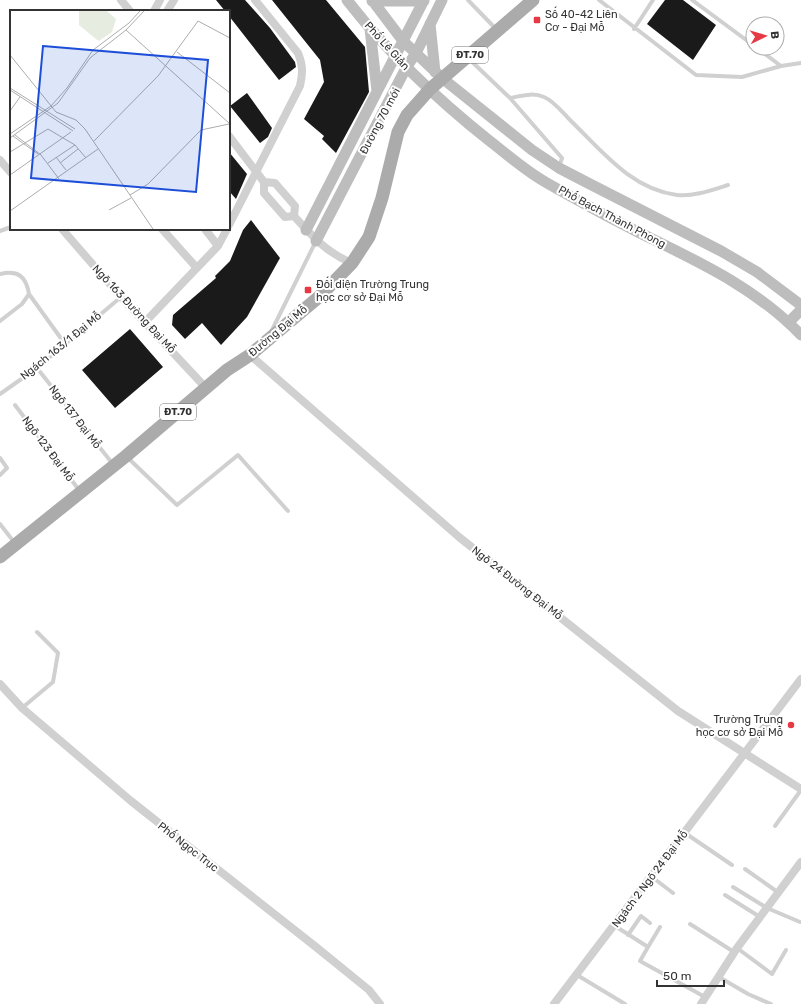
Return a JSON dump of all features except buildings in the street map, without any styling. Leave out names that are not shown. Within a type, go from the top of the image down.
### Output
[{"type":"main road","name":"Phố Lê Giản","points":[[347,0],[370,29],[406,68],[430,90]]},
{"type":"main road","name":"Phố Lê Giản","points":[[372,0],[402,41],[439,75]]},
{"type":"main road","points":[[372,0],[424,0]]},
{"type":"main road","name":"Đường 70 mới","points":[[306,230],[424,0]]},
{"type":"main road","name":"Đường 70 mới","points":[[316,241],[406,68],[416,53],[442,0]]},
{"type":"main road","name":"Đường Đại Mỗ","points":[[0,557],[126,456],[227,370],[250,355],[320,296],[352,263],[369,237],[382,198],[398,132],[407,115],[430,90],[439,75],[468,58],[533,0]]},
{"type":"main road","points":[[430,24],[439,75]]},
{"type":"main road","points":[[370,29],[377,91]]},
{"type":"main road","name":"Phố Bạch Thành Phong","points":[[439,75],[492,120],[559,168],[721,251],[758,272],[801,305]]},
{"type":"main road","name":"Phố Bạch Thành Phong","points":[[430,90],[467,123],[546,183],[636,231],[714,269],[754,294],[789,322],[801,335]]},
{"type":"main road","points":[[789,322],[801,310]]},
{"type":"street","points":[[121,0],[129,10]]},
{"type":"street","points":[[155,10],[160,0]]},
{"type":"street","points":[[167,10],[174,0]]},
{"type":"street","points":[[230,224],[300,86],[303,74],[303,64],[298,53],[255,0]]},
{"type":"street","points":[[230,137],[264,182],[264,193],[285,217],[294,216]]},
{"type":"street","points":[[0,160],[10,169]]},
{"type":"street","points":[[264,182],[275,183],[295,206],[294,216],[316,241],[338,258],[352,263]]},
{"type":"street","name":"Ngõ 163 Đường Đại Mỗ","points":[[63,230],[121,297],[146,321],[206,388]]},
{"type":"street","points":[[163,230],[196,267]]},
{"type":"street","points":[[206,230],[218,246]]},
{"type":"street","points":[[146,321],[196,267],[218,246],[226,230]]},
{"type":"street","name":"Ngõ 24 Đường Đại Mỗ","points":[[250,355],[459,537],[678,710],[801,790]]},
{"type":"street","name":"Ngách 2 Ngõ 24 Đại Mỗ","points":[[554,1004],[615,926],[801,679]]},
{"type":"street","name":"Phố Ngọc Trục","points":[[0,684],[22,708],[137,806],[369,990],[380,1004]]},
{"type":"street","points":[[703,1001],[736,950],[801,862]]},
{"type":"lane","points":[[468,0],[498,31]]},
{"type":"lane","points":[[599,0],[634,29],[696,75],[742,77],[781,66],[801,63]]},
{"type":"lane","points":[[634,29],[653,0]]},
{"type":"lane","points":[[692,0],[745,39]]},
{"type":"lane","points":[[768,56],[781,66]]},
{"type":"lane","points":[[468,58],[510,98],[562,158],[559,168]]},
{"type":"lane","points":[[510,98],[528,95],[544,97],[561,111],[618,167],[633,179],[646,185],[677,195],[691,194],[728,185]]},
{"type":"lane","points":[[0,231],[10,227]]},
{"type":"lane","points":[[266,341],[316,241]]},
{"type":"lane","points":[[0,274],[10,272],[19,275],[27,283],[28,294],[65,344]]},
{"type":"lane","points":[[0,321],[22,304],[28,294]]},
{"type":"lane","name":"Ngách 163/1 Đại Mỗ","points":[[0,394],[37,368],[121,297]]},
{"type":"lane","name":"Ngõ 137 Đại Mỗ","points":[[37,368],[114,465]]},
{"type":"lane","name":"Ngõ 123 Đại Mỗ","points":[[15,405],[81,492]]},
{"type":"lane","points":[[126,456],[177,505],[238,455],[288,511]]},
{"type":"lane","points":[[0,458],[7,468],[0,475]]},
{"type":"lane","points":[[0,524],[16,544]]},
{"type":"lane","points":[[22,708],[53,682],[58,653],[37,632]]},
{"type":"lane","points":[[775,826],[801,790]]},
{"type":"lane","points":[[685,833],[732,865]]},
{"type":"lane","points":[[745,869],[779,893]]},
{"type":"lane","points":[[652,877],[673,893]]},
{"type":"lane","points":[[733,886],[767,908],[800,922]]},
{"type":"lane","points":[[725,896],[760,917]]},
{"type":"lane","points":[[628,935],[641,916],[650,923]]},
{"type":"lane","points":[[690,924],[736,950],[772,974],[786,950]]},
{"type":"lane","points":[[615,926],[648,947]]},
{"type":"lane","points":[[660,927],[640,961],[703,1001]]},
{"type":"lane","points":[[577,976],[625,1004]]},
{"type":"lane","points":[[719,977],[748,994],[771,1004]]},
{"type":"place","name":"Số 40-42 Liên Cơ - Đại Mỗ","points":[[537,20]]},
{"type":"place","name":"Đối diện Trường Trung học cơ sở Đại Mỗ","points":[[308,290]]},
{"type":"place","name":"Trường Trung học cơ sở Đại Mỗ","points":[[791,725]]}]
